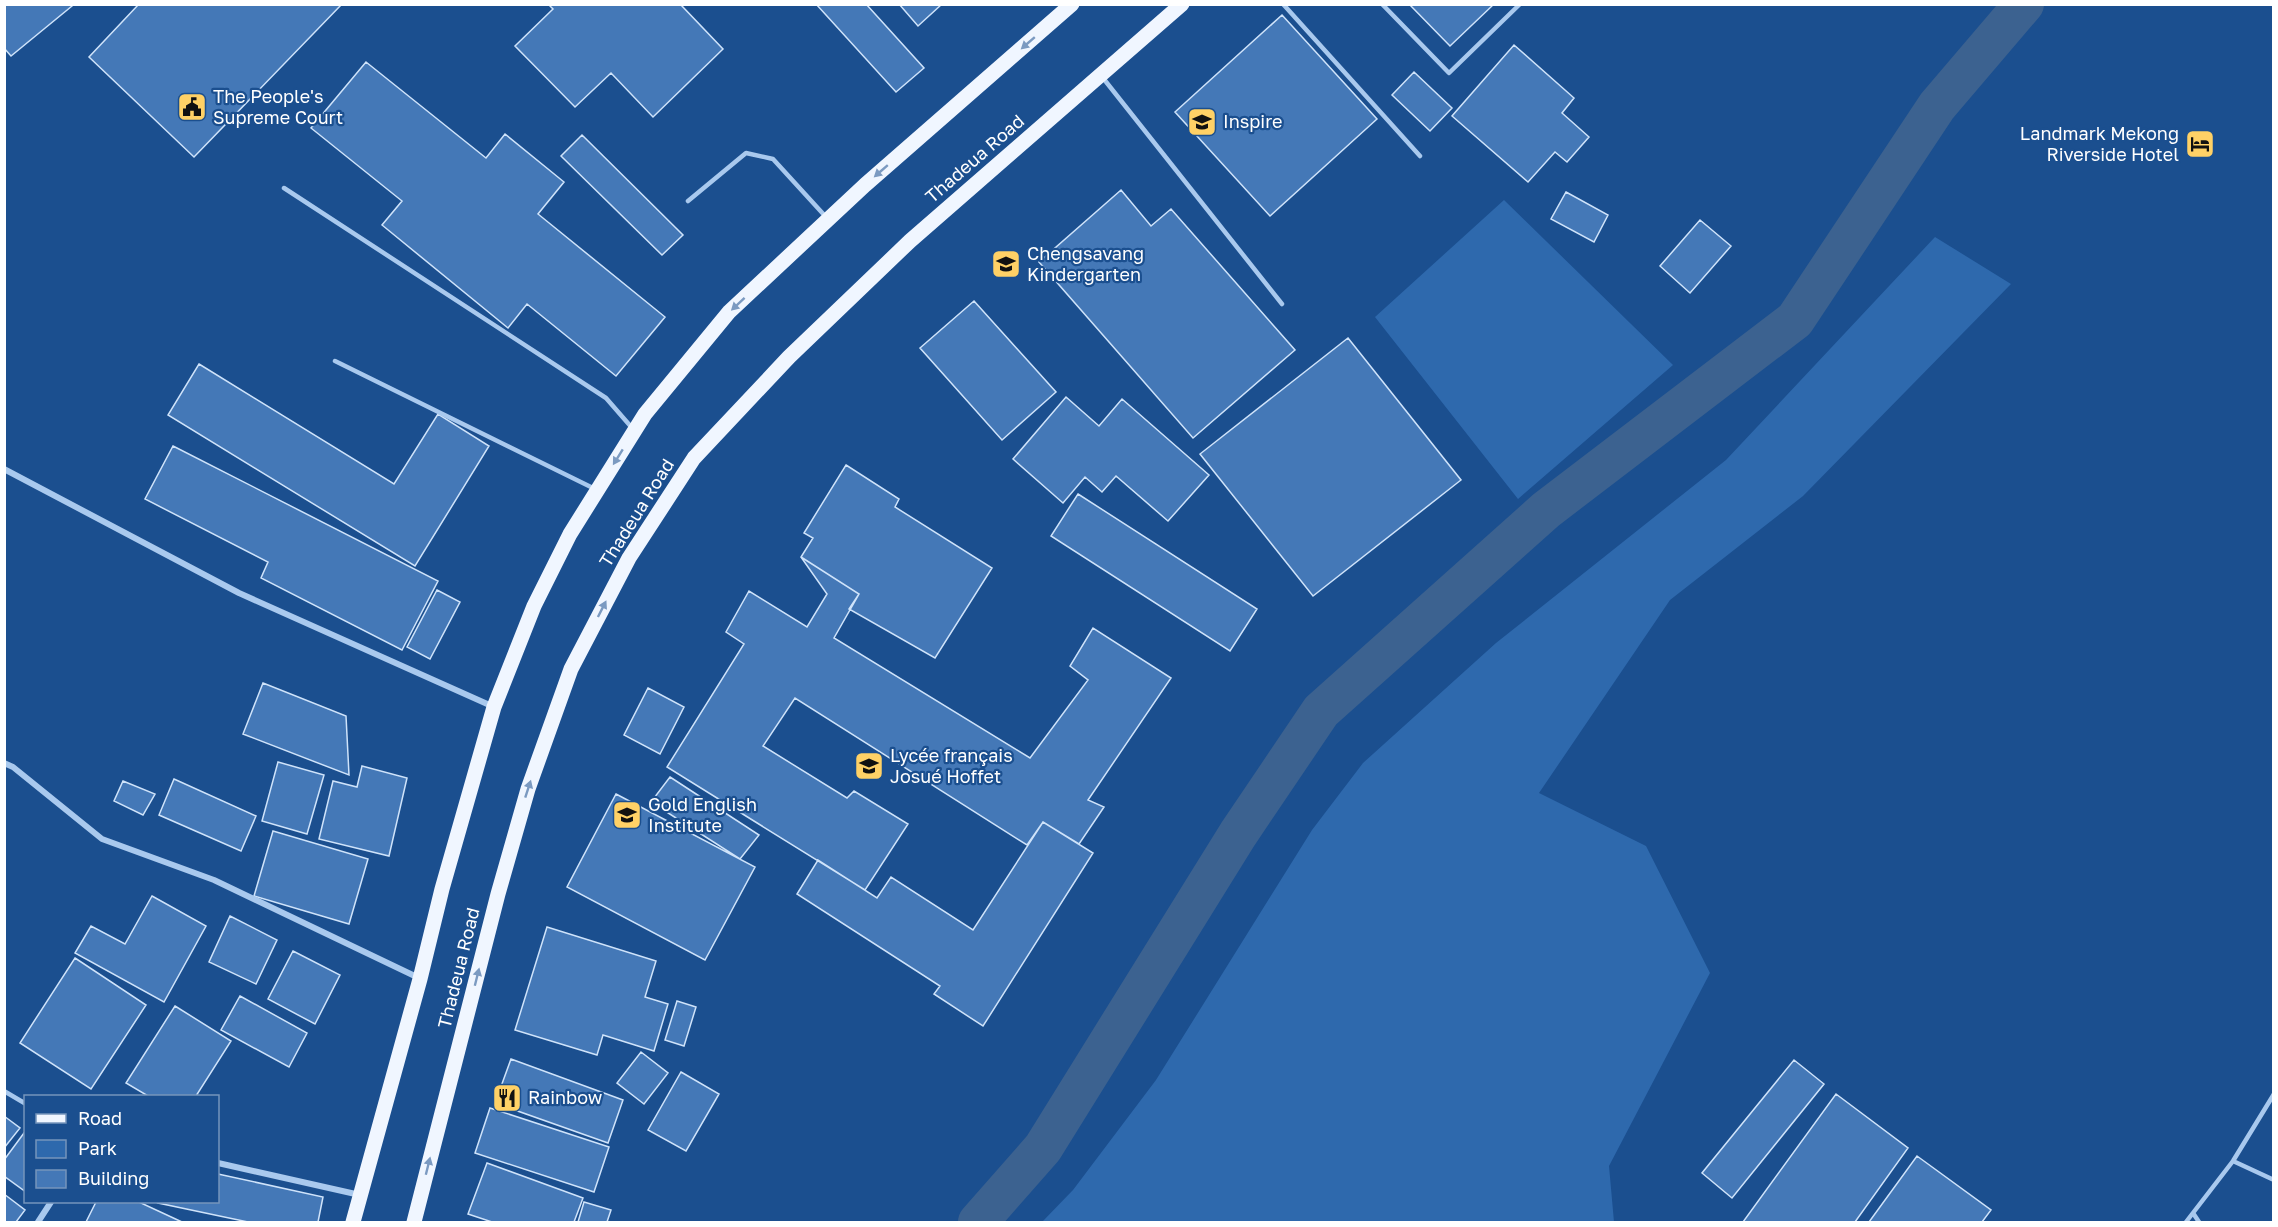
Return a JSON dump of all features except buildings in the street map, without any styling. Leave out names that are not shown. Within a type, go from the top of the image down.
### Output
[{"type":"main road","name":"Thadeua Road","points":[[353,1222],[420,979],[442,889],[494,707],[534,606],[570,534],[645,414],[729,312],[828,219],[1072,4]]},
{"type":"main road","name":"Thadeua Road","points":[[414,1222],[498,894],[528,789],[571,669],[629,558],[694,458],[789,357],[910,241],[1182,4]]},
{"type":"street","points":[[4,469],[239,593],[494,707]]},
{"type":"street","points":[[4,763],[13,767],[102,839],[214,880],[420,979]]},
{"type":"street","points":[[219,1163],[360,1195]]},
{"type":"street","points":[[38,1222],[50,1203]]},
{"type":"lane","points":[[1283,4],[1420,156]]},
{"type":"lane","points":[[1382,4],[1449,74],[1520,4]]},
{"type":"lane","points":[[1101,75],[1282,304]]},
{"type":"lane","points":[[688,201],[746,153],[773,159],[828,219]]},
{"type":"lane","points":[[284,188],[606,398],[634,431]]},
{"type":"lane","points":[[335,361],[597,490]]},
{"type":"lane","points":[[4,1091],[24,1103]]},
{"type":"lane","points":[[2186,1222],[2233,1161],[2274,1094]]},
{"type":"lane","points":[[2233,1161],[2274,1180]]},
{"type":"lane","points":[[2193,1213],[2199,1222]]},
{"type":"green space","points":[[1504,200],[1673,365],[1518,499],[1375,317]]},
{"type":"green space","points":[[1935,237],[2011,284],[1803,496],[1670,600],[1539,793],[1646,846],[1710,973],[1609,1166],[1614,1222],[1042,1222],[1073,1190],[1156,1080],[1312,830],[1363,763],[1496,643],[1726,460]]},
{"type":"waterway","points":[[978,1222],[1043,1148],[1238,834],[1321,711],[1546,510],[1795,320],[1937,106],[2024,4]]},
{"type":"place","name":"The People's Supreme Court","points":[[192,107]]},
{"type":"place","name":"Inspire","points":[[1202,122]]},
{"type":"place","name":"Landmark Mekong Riverside Hotel","points":[[2200,144]]},
{"type":"place","name":"Chengsavang Kindergarten","points":[[1006,264]]},
{"type":"place","name":"Lycée français Josué Hoffet","points":[[869,766]]},
{"type":"place","name":"Gold English Institute","points":[[627,815]]},
{"type":"place","name":"Rainbow","points":[[507,1098]]}]
